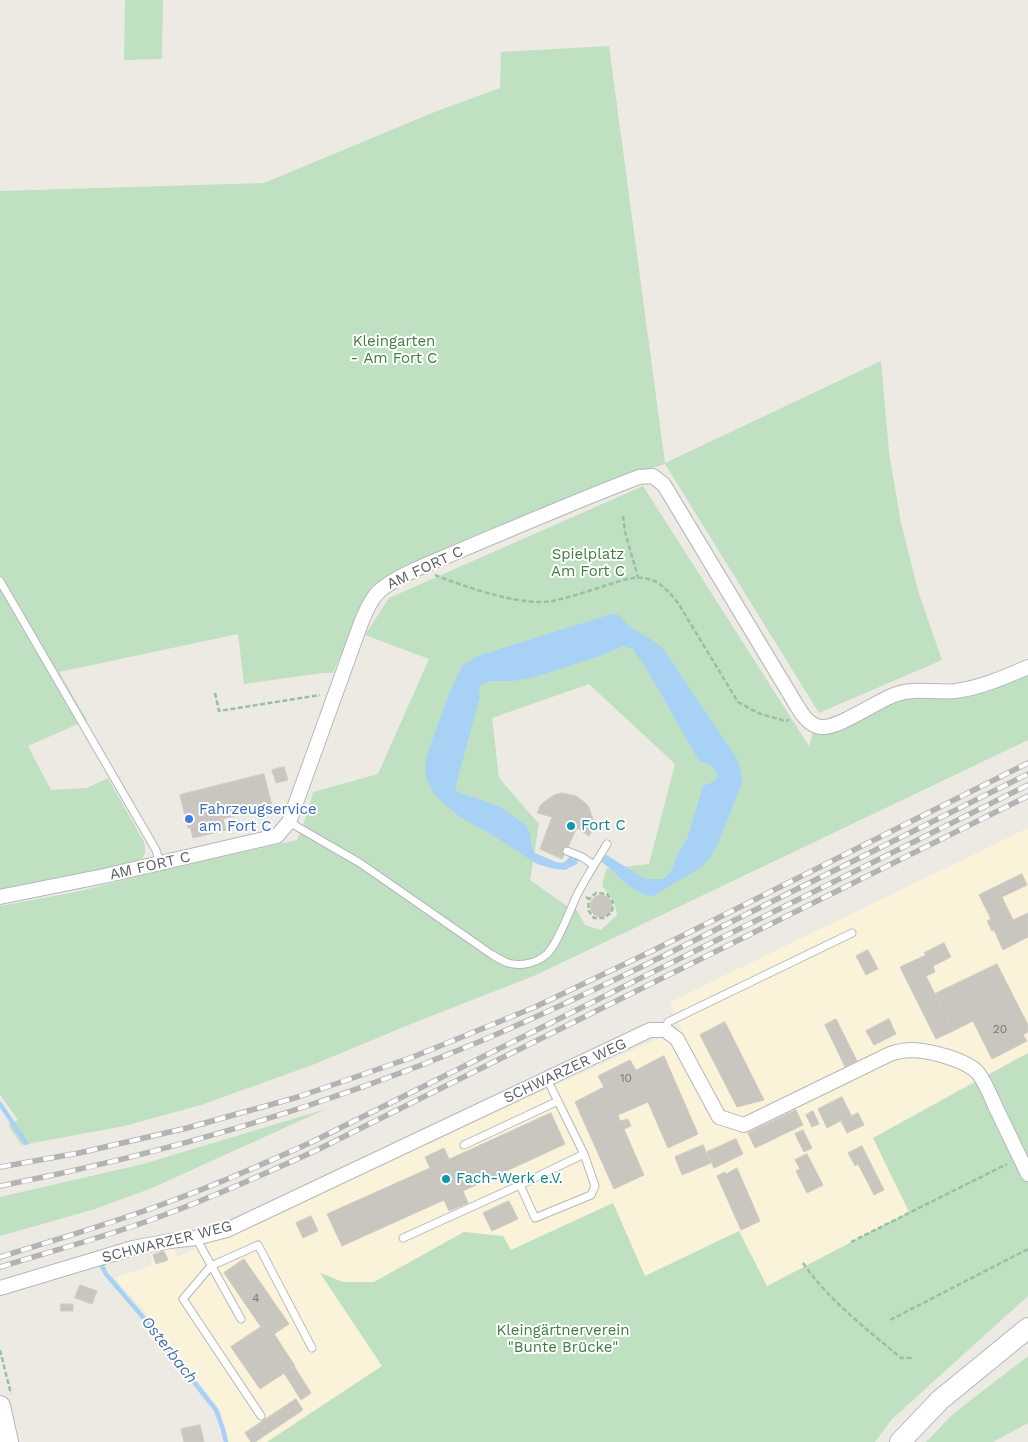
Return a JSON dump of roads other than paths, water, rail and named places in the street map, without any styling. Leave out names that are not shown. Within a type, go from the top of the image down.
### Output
[{"type":"main road","points":[[900,1442],[940,1400],[1028,1328]]},
{"type":"main road","points":[[0,1406],[8,1442]]},
{"type":"street","name":"AM FORT C","points":[[0,897],[277,836],[289,822],[361,623],[374,597],[381,589],[389,583],[426,565],[639,477],[653,476],[664,485],[794,701],[803,715],[815,726],[829,727],[838,724],[882,700],[904,691],[962,690],[1028,667]]},
{"type":"street","name":"SCHWARZER WEG","points":[[0,1288],[134,1248],[196,1238],[227,1230],[650,1030],[665,1030]]},
{"type":"street","points":[[665,1030],[677,1039],[719,1117],[744,1125],[890,1054],[914,1050],[929,1052],[956,1060],[970,1066],[978,1073],[1028,1174]]},
{"type":"lane","points":[[0,581],[156,850],[160,863]]},
{"type":"lane","points":[[289,822],[360,863],[491,954],[506,963],[516,965],[528,964],[547,954],[554,946],[578,892],[607,844]]},
{"type":"lane","points":[[567,851],[595,863]]},
{"type":"lane","points":[[665,1030],[668,1022],[852,933]]},
{"type":"lane","points":[[520,1184],[534,1218],[591,1195],[595,1186],[584,1154],[547,1079]]},
{"type":"lane","points":[[464,1145],[558,1101]]},
{"type":"lane","points":[[403,1238],[584,1154]]},
{"type":"lane","points":[[196,1238],[241,1320]]},
{"type":"lane","points":[[261,1416],[183,1299],[211,1266],[258,1245],[312,1348]]},
{"type":"water","points":[[617,614],[630,627],[662,647],[737,759],[741,773],[742,783],[711,857],[700,868],[653,896],[646,895],[632,888],[600,861],[605,854],[645,879],[664,879],[672,870],[678,853],[687,839],[703,786],[717,778],[712,766],[699,761],[652,678],[633,649],[623,646],[600,656],[531,678],[513,681],[490,681],[479,687],[480,696],[455,789],[458,792],[499,806],[526,825],[535,853],[562,863],[570,856],[579,859],[577,864],[565,870],[537,864],[460,817],[432,791],[425,771],[426,758],[448,696],[462,666],[478,656],[608,615]]},
{"type":"waterway","name":"Osterbach","points":[[0,1104],[26,1143]]},
{"type":"waterway","name":"Osterbach","points":[[101,1264],[106,1274],[142,1316],[216,1410],[226,1442]]},
{"type":"railway","points":[[0,1167],[79,1153],[187,1128],[298,1097],[413,1057],[535,1007],[652,951],[1028,763]]},
{"type":"railway","points":[[0,1186],[123,1159],[244,1126],[364,1087],[423,1065],[514,1027],[613,981],[1028,774]]},
{"type":"railway","points":[[0,1257],[153,1208],[227,1179],[314,1141],[1028,785]]},
{"type":"railway","points":[[0,1267],[98,1238],[156,1218],[217,1194],[317,1150],[1028,796]]},
{"type":"place","name":"Fahrzeugservice am Fort C","points":[[189,819]]},
{"type":"place","name":"Fort C","points":[[571,826]]},
{"type":"place","name":"Fach-Werk e.V.","points":[[446,1179]]},
{"type":"park label","name":"Kleingarten - Am Fort C","points":[[394,350]]},
{"type":"park label","name":"Spielplatz Am Fort C","points":[[588,564]]},
{"type":"park label","name":"Kleingärtnerverein \"Bunte Brücke\"","points":[[563,1340]]}]
